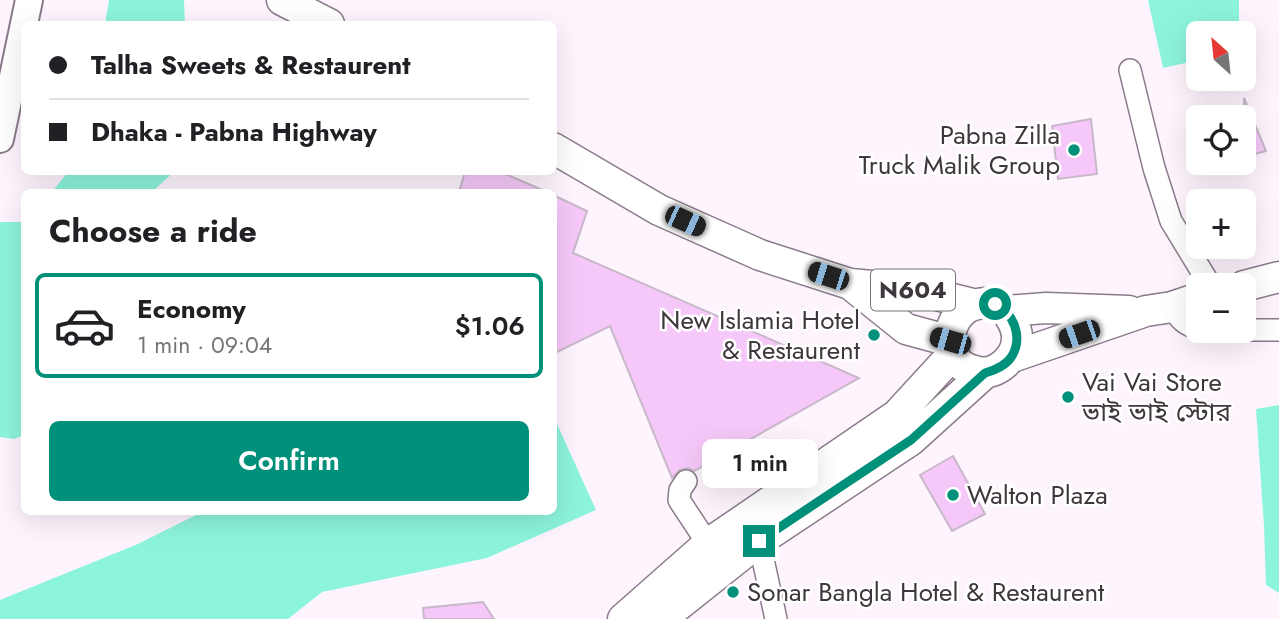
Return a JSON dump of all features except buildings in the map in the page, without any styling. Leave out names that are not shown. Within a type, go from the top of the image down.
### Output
[{"type":"highway","points":[[282,0],[323,21]]},
{"type":"highway","points":[[557,150],[659,210],[760,254],[850,284]]},
{"type":"highway","points":[[1256,283],[1279,277]]},
{"type":"highway","name":"N604","points":[[850,284],[916,290],[973,304],[995,304],[1007,311],[1172,306]]},
{"type":"highway","name":"N604","points":[[850,284],[906,329],[951,348]]},
{"type":"highway","name":"N604","points":[[973,304],[954,320],[949,337],[957,362],[969,370],[985,373]]},
{"type":"highway","points":[[1012,357],[1172,306]]},
{"type":"highway","points":[[1007,311],[1017,340],[1012,357]]},
{"type":"highway","name":"N604","points":[[661,619],[904,428],[951,348]]},
{"type":"highway","name":"N604","points":[[623,619],[708,544],[904,428],[985,373],[999,369],[1012,357]]},
{"type":"main road","points":[[25,21],[29,0]]},
{"type":"main road","points":[[0,139],[21,38]]},
{"type":"street","points":[[1129,70],[1154,168],[1171,221],[1203,273]]},
{"type":"street","points":[[1172,306],[1178,318],[1186,324]]},
{"type":"street","points":[[1256,330],[1279,330]]},
{"type":"street","points":[[686,481],[680,489],[680,500],[708,544]]},
{"type":"street","points":[[759,541],[776,619]]},
{"type":"shaded area","points":[[109,0],[184,0],[185,21],[106,21]]},
{"type":"shaded area","points":[[1148,0],[1239,0],[1239,21],[1186,21],[1186,63],[1163,68]]},
{"type":"shaded area","points":[[66,175],[171,175],[156,189],[54,189]]},
{"type":"shaded area","points":[[0,222],[21,222],[21,436],[14,439],[0,437]]},
{"type":"shaded area","points":[[1279,405],[1279,593],[1266,585],[1256,409]]},
{"type":"shaded area","points":[[557,424],[596,510],[487,558],[322,592],[288,619],[0,619],[0,600],[138,544],[196,515],[557,515]]},
{"type":"place","name":"Pabna Zilla Truck Malik Group","points":[[1074,150]]},
{"type":"place","name":"New Islamia Hotel & Restaurent","points":[[874,335]]},
{"type":"place","name":"Vai Vai Store ভাই ভাই স্টোর","points":[[1068,397]]},
{"type":"place","name":"Walton Plaza","points":[[953,495]]},
{"type":"place","name":"Sonar Bangla Hotel & Restaurent","points":[[733,592]]},
{"type":"route","points":[[759,541],[911,440],[985,373],[999,369],[1012,357],[1017,340],[1013,323],[1007,311],[995,304]]}]
